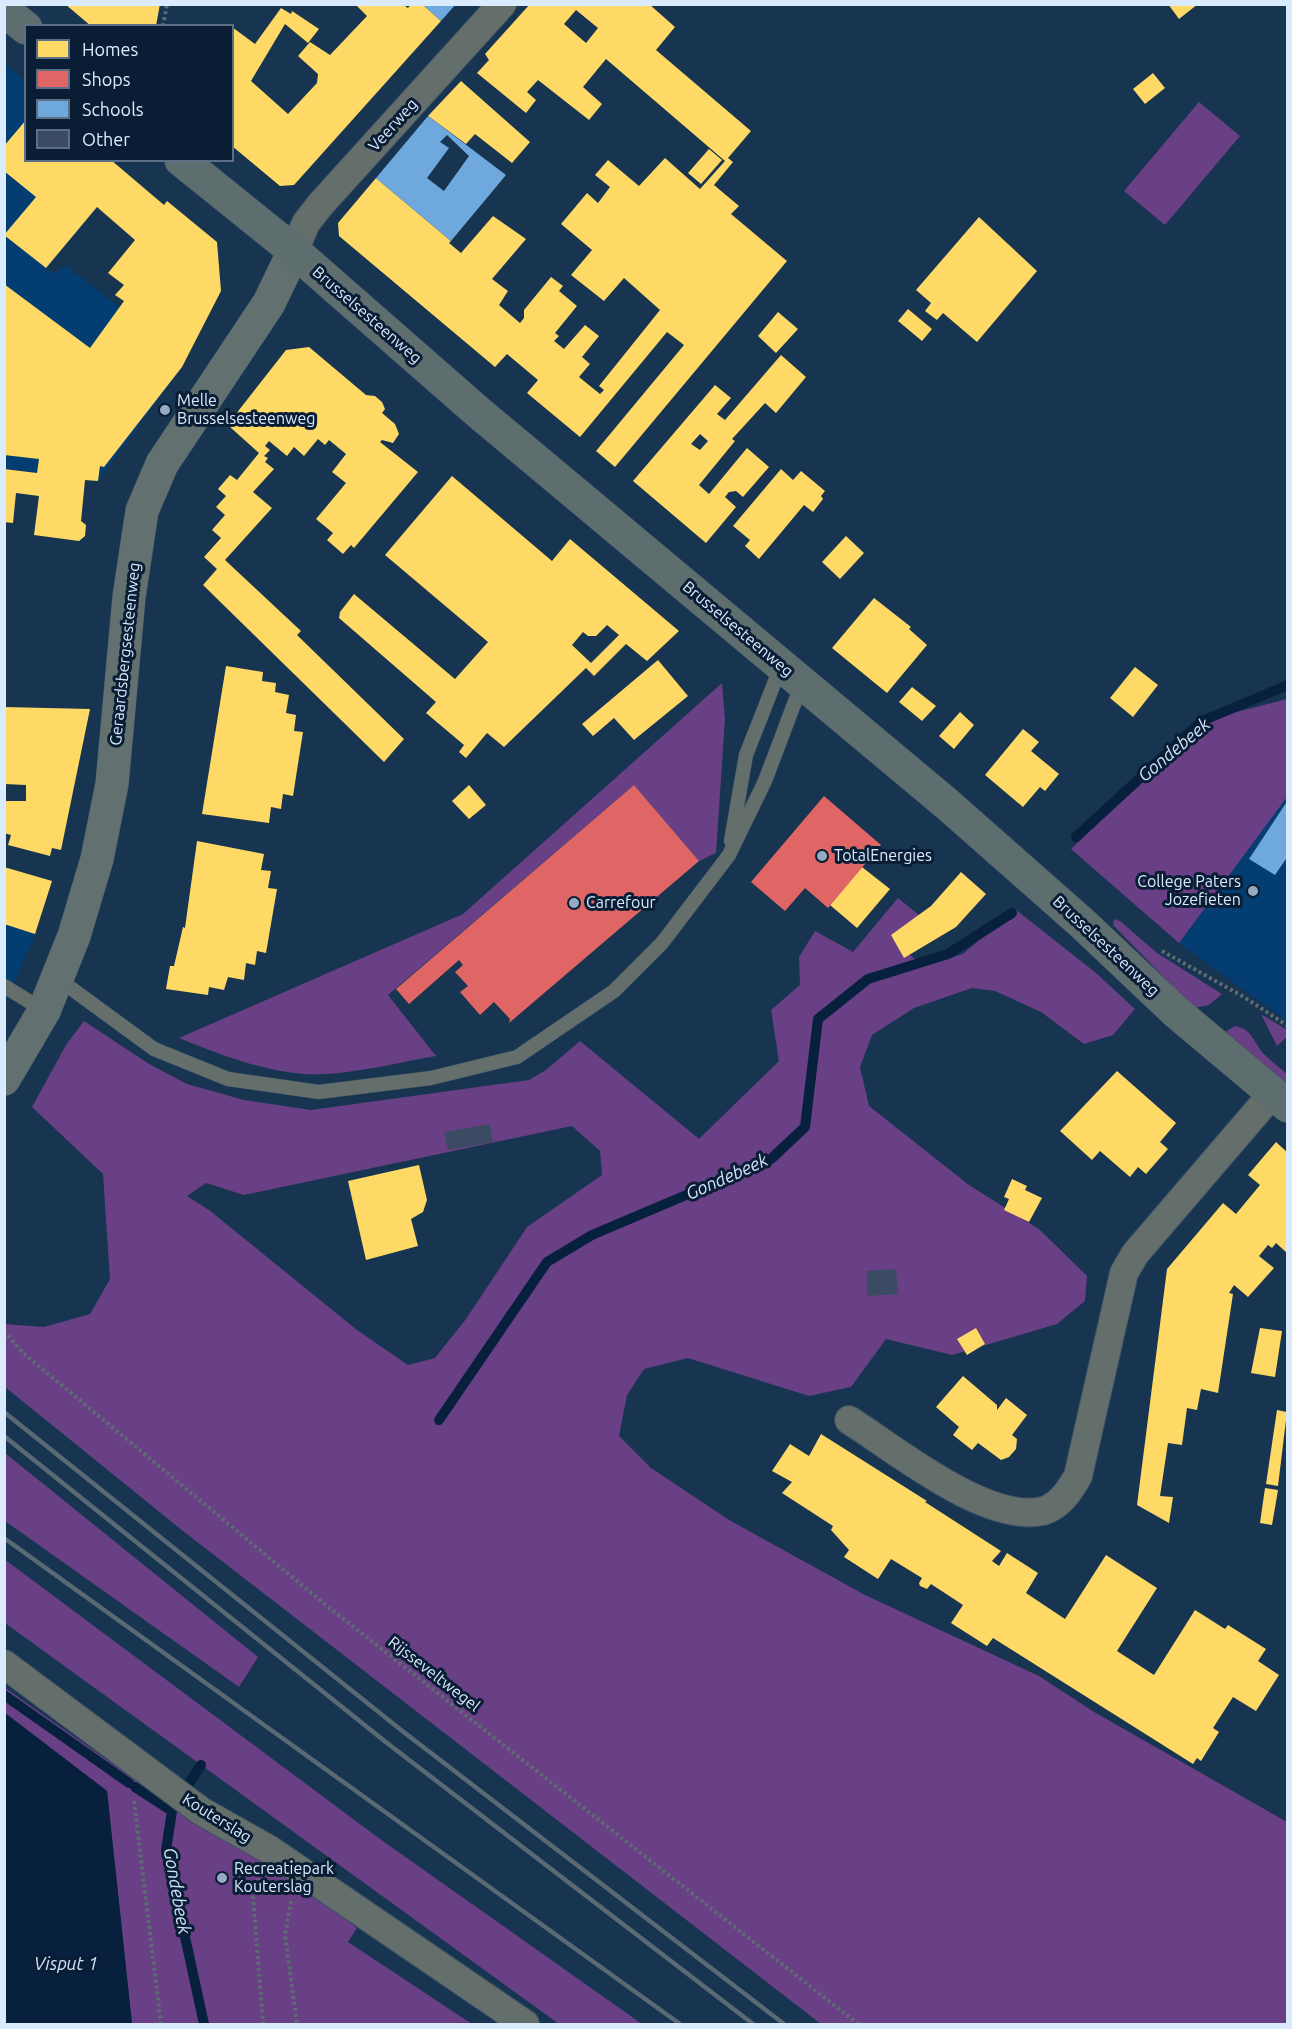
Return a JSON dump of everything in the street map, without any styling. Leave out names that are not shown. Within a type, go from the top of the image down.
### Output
[{"type":"main road","points":[[4,10],[24,26]]},
{"type":"main road","name":"Brusselsesteenweg","points":[[183,162],[294,251],[478,411],[947,804],[1083,924],[1176,1012],[1280,1099]]},
{"type":"main road","name":"Geraardsbergsesteenweg","points":[[4,1079],[44,1011],[74,936],[97,859],[112,784],[129,597],[142,511],[162,464],[268,303],[294,251]]},
{"type":"street","name":"Veerweg","points":[[294,251],[306,223],[320,205],[502,4]]},
{"type":"street","points":[[849,1420],[976,1501],[1016,1512],[1044,1510],[1065,1497],[1078,1476],[1124,1273],[1135,1254],[1280,1099]]},
{"type":"street","name":"Kouterslag","points":[[4,1664],[201,1810],[270,1850],[525,2025]]},
{"type":"lane","points":[[729,855],[746,755],[792,674]]},
{"type":"lane","points":[[57,978],[154,1048],[228,1079],[319,1092],[431,1078],[517,1057],[614,991],[662,943],[729,855],[765,782],[792,674]]},
{"type":"lane","points":[[4,986],[44,1011]]},
{"type":"path","points":[[163,24],[167,4]]},
{"type":"path","points":[[1160,949],[1244,997],[1287,1026]]},
{"type":"path","name":"Rijsseveltwegel","points":[[4,1331],[23,1353],[327,1606],[858,2025]]},
{"type":"path","points":[[133,1761],[132,1785],[138,1842],[161,2025]]},
{"type":"path","points":[[263,2025],[253,1897],[270,1850]]},
{"type":"path","points":[[292,1898],[285,1935],[297,2025]]},
{"type":"shaded area","points":[[4,63],[24,80],[24,162],[41,162],[126,173],[46,269],[54,274],[65,265],[140,323],[138,336],[182,367],[98,481],[5,469]]},
{"type":"shaded area","points":[[1199,102],[1240,136],[1165,225],[1124,191]]},
{"type":"shaded area","points":[[722,683],[725,719],[716,853],[699,861],[634,785],[388,995],[436,1056],[346,1072],[294,1073],[250,1064],[179,1038],[463,914]]},
{"type":"shaded area","points":[[1287,699],[1287,797],[1179,943],[1071,849],[1202,721]]},
{"type":"shaded area","name":"College Paters Jozefieten","points":[[1287,797],[1287,1021],[1179,943]]},
{"type":"shaded area","points":[[898,898],[924,919],[900,948],[925,966],[963,954],[1015,909],[1096,973],[1135,1009],[1113,1035],[1084,1044],[1041,1012],[995,991],[972,988],[914,1008],[872,1035],[860,1067],[869,1106],[969,1185],[1040,1230],[1087,1276],[1085,1301],[1057,1324],[952,1355],[886,1339],[851,1387],[809,1396],[688,1358],[644,1369],[627,1395],[619,1436],[651,1468],[729,1520],[865,1595],[1039,1676],[1094,1712],[1287,1822],[1287,2024],[821,2024],[183,1531],[5,1387],[4,1324],[44,1327],[90,1314],[110,1279],[103,1174],[32,1107],[66,1045],[84,1021],[149,1064],[187,1084],[244,1100],[311,1110],[529,1080],[546,1070],[580,1041],[699,1139],[779,1061],[771,1010],[800,985],[799,957],[815,931],[853,952]],"holes":[[[572,1126],[600,1151],[602,1175],[527,1227],[466,1319],[435,1358],[408,1365],[357,1330],[209,1210],[187,1196],[206,1183],[244,1195]]]},
{"type":"shaded area","points":[[1114,919],[1120,921],[1157,953],[1222,994],[1209,1005],[1194,1008],[1113,925]]},
{"type":"shaded area","points":[[5,923],[36,933],[5,1002]]},
{"type":"shaded area","points":[[1261,1014],[1287,1030],[1287,1037],[1277,1046]]},
{"type":"shaded area","points":[[1235,1026],[1246,1030],[1265,1055],[1287,1074],[1287,1085],[1225,1032]]},
{"type":"shaded area","points":[[5,1453],[258,1657],[239,1687],[5,1521]]},
{"type":"shaded area","points":[[4,1559],[380,1839],[642,2024],[559,2024],[5,1623]]},
{"type":"shaded area","name":"Recreatiepark Kouterslag","points":[[4,1687],[168,1803],[296,1881],[357,1928],[348,1942],[472,2024],[132,2024],[107,1791],[5,1713]]},
{"type":"water","name":"Visput 1","points":[[5,1713],[107,1791],[132,2024],[5,2024]]},
{"type":"building: Homes","points":[[65,4],[160,4],[156,24],[89,24]]},
{"type":"building: Homes","points":[[355,4],[402,4],[408,8],[411,4],[422,4],[441,21],[294,185],[280,186],[234,148],[234,28],[255,44],[281,8],[291,14],[292,11],[319,29],[308,43],[285,24],[251,81],[288,114],[317,83],[318,74],[298,56],[310,42],[330,55],[367,16]]},
{"type":"building: Homes","points":[[530,4],[649,4],[675,27],[656,50],[751,131],[728,158],[733,162],[714,185],[739,206],[731,214],[787,261],[615,467],[596,451],[684,345],[667,332],[580,437],[527,393],[538,380],[507,354],[495,367],[339,236],[338,223],[376,178],[451,241],[449,243],[461,253],[493,216],[526,239],[492,279],[508,291],[499,305],[520,323],[524,318],[524,310],[551,277],[563,286],[559,291],[577,306],[555,333],[559,336],[554,341],[564,349],[585,325],[599,336],[582,357],[590,364],[579,377],[600,394],[604,390],[599,386],[660,310],[624,278],[604,301],[571,275],[592,250],[561,224],[587,193],[598,203],[610,187],[595,175],[608,160],[639,186],[665,158],[700,189],[725,161],[606,59],[583,87],[602,104],[589,120],[538,80],[527,92],[536,100],[526,113],[477,73],[489,60],[485,54]],"holes":[[[576,10],[598,28],[586,43],[564,24]]]},
{"type":"building: Homes","points":[[1168,4],[1198,4],[1179,19]]},
{"type":"building: Homes","points":[[1153,73],[1165,88],[1145,104],[1133,89]]},
{"type":"building: Homes","points":[[461,81],[530,142],[512,163],[475,134],[466,144],[428,116]]},
{"type":"building: Homes","points":[[24,122],[24,162],[113,162],[164,205],[167,201],[217,242],[221,291],[182,367],[104,467],[100,466],[98,481],[85,480],[81,521],[86,525],[85,536],[79,541],[34,535],[39,496],[16,493],[13,523],[4,522],[4,469],[37,473],[39,459],[4,455],[4,284],[90,348],[124,301],[115,295],[124,285],[108,273],[135,240],[97,207],[46,268],[4,235],[36,197],[4,171],[4,146]]},
{"type":"building: Homes","points":[[709,149],[722,160],[701,184],[688,173]]},
{"type":"building: Homes","points":[[979,217],[1037,271],[977,342],[943,313],[937,320],[925,311],[931,303],[916,290]]},
{"type":"building: Homes","points":[[908,309],[932,329],[922,341],[898,321]]},
{"type":"building: Homes","points":[[778,312],[798,329],[776,353],[758,336]]},
{"type":"building: Homes","points":[[309,347],[366,395],[375,396],[382,402],[385,409],[382,413],[395,424],[399,434],[393,443],[382,440],[380,442],[418,472],[354,548],[351,545],[343,554],[327,540],[333,533],[316,519],[346,483],[332,472],[346,454],[329,440],[325,445],[318,439],[304,456],[294,447],[287,456],[269,441],[265,446],[270,450],[264,456],[268,458],[265,462],[274,469],[253,492],[272,508],[225,560],[301,631],[297,635],[404,739],[384,762],[203,585],[217,569],[204,557],[221,538],[212,530],[225,515],[216,507],[226,496],[218,489],[230,475],[237,480],[259,453],[230,427],[239,410],[286,350]]},
{"type":"building: Homes","points":[[781,355],[806,377],[776,413],[765,403],[732,439],[735,441],[699,485],[709,494],[747,448],[769,467],[743,497],[736,491],[729,492],[725,497],[736,507],[706,543],[633,481],[715,385],[731,398],[717,414],[725,420]],"holes":[[[700,434],[708,441],[700,450],[691,444]]]},
{"type":"building: Homes","points":[[781,469],[793,480],[801,471],[825,491],[821,496],[823,499],[813,512],[804,505],[759,559],[745,546],[750,540],[733,526]]},
{"type":"building: Homes","points":[[452,476],[552,561],[570,539],[679,631],[647,661],[626,644],[594,676],[586,668],[504,747],[487,733],[466,758],[459,752],[464,745],[426,713],[436,702],[339,618],[340,612],[354,594],[455,679],[488,642],[385,555]],"holes":[[[607,625],[619,635],[591,663],[572,645],[583,632],[588,636],[596,636]]]},
{"type":"building: Homes","points":[[846,536],[864,553],[840,579],[822,562]]},
{"type":"building: Homes","points":[[874,598],[911,627],[909,629],[927,645],[887,693],[832,648]]},
{"type":"building: Homes","points":[[658,660],[688,696],[634,740],[614,718],[593,736],[582,724]]},
{"type":"building: Homes","points":[[226,666],[263,672],[262,681],[276,683],[275,692],[289,695],[286,713],[296,715],[294,731],[303,732],[293,796],[283,794],[281,809],[271,807],[269,823],[202,814]]},
{"type":"building: Homes","points":[[1135,667],[1158,685],[1133,717],[1110,698]]},
{"type":"building: Homes","points":[[912,687],[936,706],[922,721],[899,702]]},
{"type":"building: Homes","points":[[4,707],[90,709],[61,850],[52,848],[50,856],[8,845],[11,835],[4,833],[4,801],[26,801],[26,785],[4,784]]},
{"type":"building: Homes","points":[[960,712],[974,725],[954,749],[939,736]]},
{"type":"building: Homes","points":[[1023,729],[1039,742],[1031,751],[1059,774],[1045,791],[1040,787],[1023,807],[985,775]]},
{"type":"building: Homes","points":[[469,785],[486,805],[469,819],[452,801]]},
{"type":"building: Homes","points":[[197,841],[264,854],[261,870],[271,871],[268,888],[277,889],[266,953],[257,951],[255,965],[246,963],[244,980],[228,977],[224,990],[209,987],[208,995],[166,989],[170,966],[174,966],[183,927],[185,928]]},
{"type":"building: Homes","points":[[4,867],[52,881],[35,934],[4,924]]},
{"type":"building: Homes","points":[[862,867],[890,889],[857,928],[830,905]]},
{"type":"building: Homes","points":[[961,872],[986,894],[956,927],[904,958],[891,935],[931,906]]},
{"type":"building: Homes","points":[[1117,1071],[1176,1123],[1160,1142],[1168,1149],[1146,1174],[1138,1167],[1130,1177],[1100,1151],[1092,1160],[1060,1131]]},
{"type":"building: Homes","points":[[1276,1142],[1287,1152],[1287,1253],[1276,1243],[1272,1248],[1268,1245],[1259,1256],[1274,1268],[1248,1297],[1234,1285],[1229,1293],[1233,1294],[1218,1393],[1201,1389],[1197,1410],[1187,1408],[1182,1445],[1168,1443],[1160,1496],[1173,1497],[1169,1523],[1137,1505],[1167,1269],[1223,1203],[1236,1214],[1260,1185],[1248,1175]]},
{"type":"building: Homes","points":[[419,1165],[427,1200],[423,1212],[411,1219],[418,1246],[366,1260],[348,1181]]},
{"type":"building: Homes","points":[[1012,1179],[1027,1186],[1025,1190],[1042,1198],[1029,1222],[1004,1210],[1009,1199],[1004,1197]]},
{"type":"building: Homes","points":[[976,1328],[985,1344],[967,1355],[957,1339]]},
{"type":"building: Homes","points":[[1260,1328],[1282,1331],[1275,1377],[1251,1373]]},
{"type":"building: Homes","points":[[963,1376],[997,1405],[997,1410],[1006,1398],[1027,1415],[1012,1435],[1017,1439],[1016,1449],[1009,1457],[1001,1460],[978,1443],[972,1450],[953,1435],[959,1427],[936,1407]]},
{"type":"building: Homes","points":[[1277,1410],[1287,1412],[1278,1486],[1266,1484]]},
{"type":"building: Homes","points":[[821,1434],[1001,1551],[992,1561],[999,1566],[1007,1553],[1038,1573],[1026,1593],[1065,1619],[1106,1555],[1157,1588],[1117,1651],[1154,1675],[1195,1610],[1225,1629],[1228,1625],[1266,1649],[1258,1661],[1279,1675],[1256,1711],[1233,1697],[1213,1728],[1219,1732],[1201,1761],[1197,1758],[1193,1764],[993,1638],[987,1646],[951,1623],[963,1605],[931,1584],[927,1589],[920,1586],[922,1578],[891,1559],[878,1579],[844,1557],[849,1550],[831,1530],[833,1526],[782,1493],[792,1482],[772,1471],[790,1444],[809,1456]]},
{"type":"building: Homes","points":[[1265,1488],[1278,1490],[1272,1525],[1260,1523]]},
{"type":"building: Shops","name":"Carrefour","points":[[634,785],[699,861],[509,1023],[510,1019],[494,1002],[480,1015],[460,992],[468,986],[455,972],[463,965],[459,960],[409,1004],[396,989]]},
{"type":"building: Shops","name":"TotalEnergies","points":[[824,796],[881,845],[828,908],[805,888],[785,911],[751,882]]},
{"type":"building: Schools","points":[[422,4],[456,4],[441,21]]},
{"type":"building: Schools","points":[[428,116],[506,175],[451,241],[376,178]],"holes":[[[447,135],[469,156],[444,191],[427,178],[449,148],[440,142]]]},
{"type":"building: Schools","points":[[1288,800],[1288,856],[1275,875],[1249,859]]},
{"type":"building: Other","points":[[490,1124],[493,1142],[448,1150],[444,1132]]},
{"type":"building: Other","points":[[896,1269],[898,1294],[867,1296],[867,1271]]},
{"type":"waterway","name":"Gondebeek","points":[[1076,837],[1202,721],[1288,685]]},
{"type":"waterway","name":"Gondebeek","points":[[439,1420],[547,1262],[592,1235],[771,1159],[805,1127],[818,1019],[868,979],[948,954],[1012,913]]},
{"type":"waterway","points":[[4,1695],[129,1783]]},
{"type":"waterway","name":"Gondebeek","points":[[201,1765],[172,1811],[166,1850],[204,2024]]},
{"type":"waterway","points":[[135,1787],[172,1811]]},
{"type":"railway","points":[[4,1412],[401,1730],[784,2024]]},
{"type":"railway","points":[[4,1436],[387,1743],[753,2024]]},
{"type":"railway","points":[[4,1538],[680,2024]]},
{"type":"place","name":"Melle Brusselsesteenweg","points":[[165,410]]},
{"type":"place","name":"TotalEnergies","points":[[822,856]]},
{"type":"place","name":"College Paters Jozefieten","points":[[1253,891]]},
{"type":"place","name":"Carrefour","points":[[574,903]]},
{"type":"place","name":"Recreatiepark Kouterslag","points":[[222,1878]]}]
